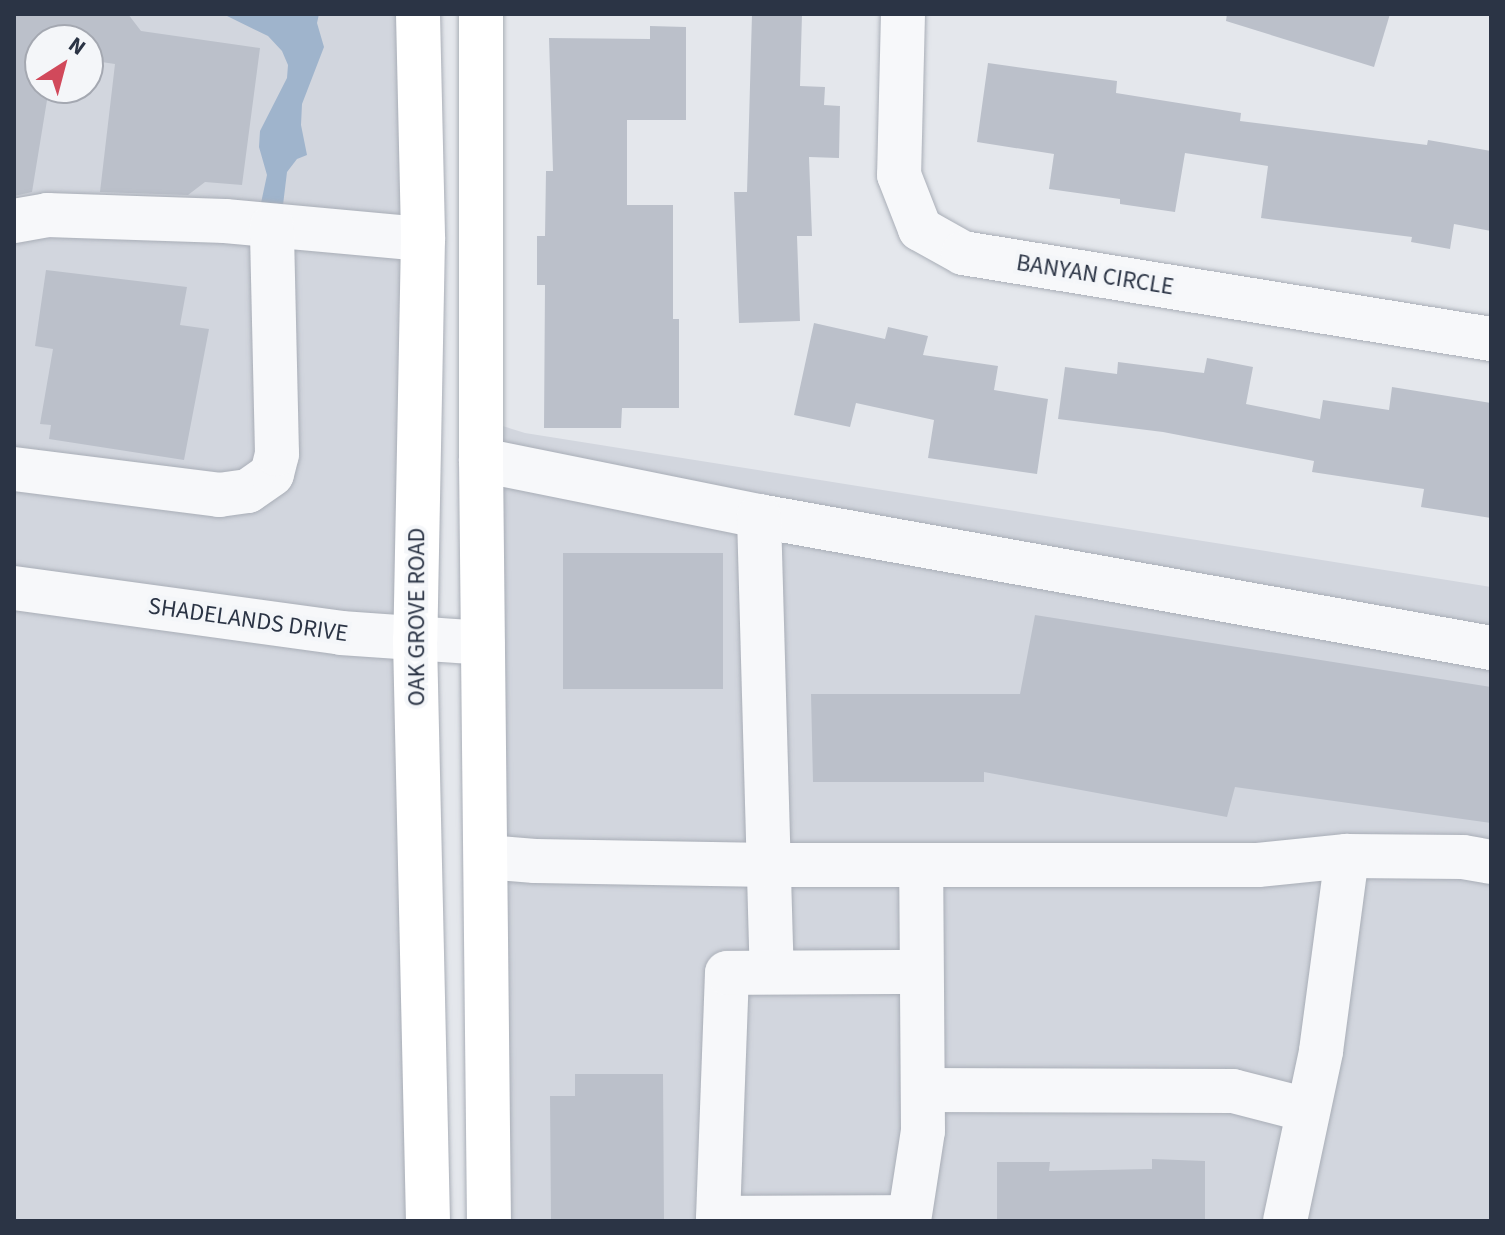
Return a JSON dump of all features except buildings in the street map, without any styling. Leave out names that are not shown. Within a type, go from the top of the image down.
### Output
[{"type":"main road","name":"OAK GROVE ROAD","points":[[418,14],[423,239],[415,640],[428,1221]]},
{"type":"main road","points":[[481,14],[481,460],[489,1221]]},
{"type":"street","name":"BANYAN CIRCLE","points":[[903,14],[899,175],[920,229],[963,253],[1491,339]]},
{"type":"street","points":[[14,221],[47,215],[225,221],[423,239]]},
{"type":"street","points":[[14,469],[219,495],[248,491],[272,474],[277,454],[272,226]]},
{"type":"street","points":[[481,460],[759,516],[1491,648]]},
{"type":"street","points":[[759,516],[772,972]]},
{"type":"street","name":"SHADELANDS DRIVE","points":[[14,588],[341,633],[483,643]]},
{"type":"street","points":[[486,857],[535,861],[770,865],[1258,865],[1347,856],[1463,857],[1491,862]]},
{"type":"street","points":[[1285,1221],[1321,1051],[1347,856]]},
{"type":"street","points":[[921,865],[923,1131],[909,1219],[718,1218],[727,973],[921,972]]},
{"type":"street","points":[[923,1090],[1233,1091],[1307,1110]]},
{"type":"shaded area","points":[[14,14],[418,14],[428,1221],[14,1221]]},
{"type":"shaded area","points":[[480,419],[525,433],[1491,587],[1491,1221],[489,1221]]},
{"type":"water","points":[[223,14],[319,14],[317,23],[324,47],[302,104],[301,125],[307,155],[297,159],[287,172],[283,205],[261,203],[267,175],[259,147],[260,131],[287,78],[288,65],[282,51],[268,36]]}]
